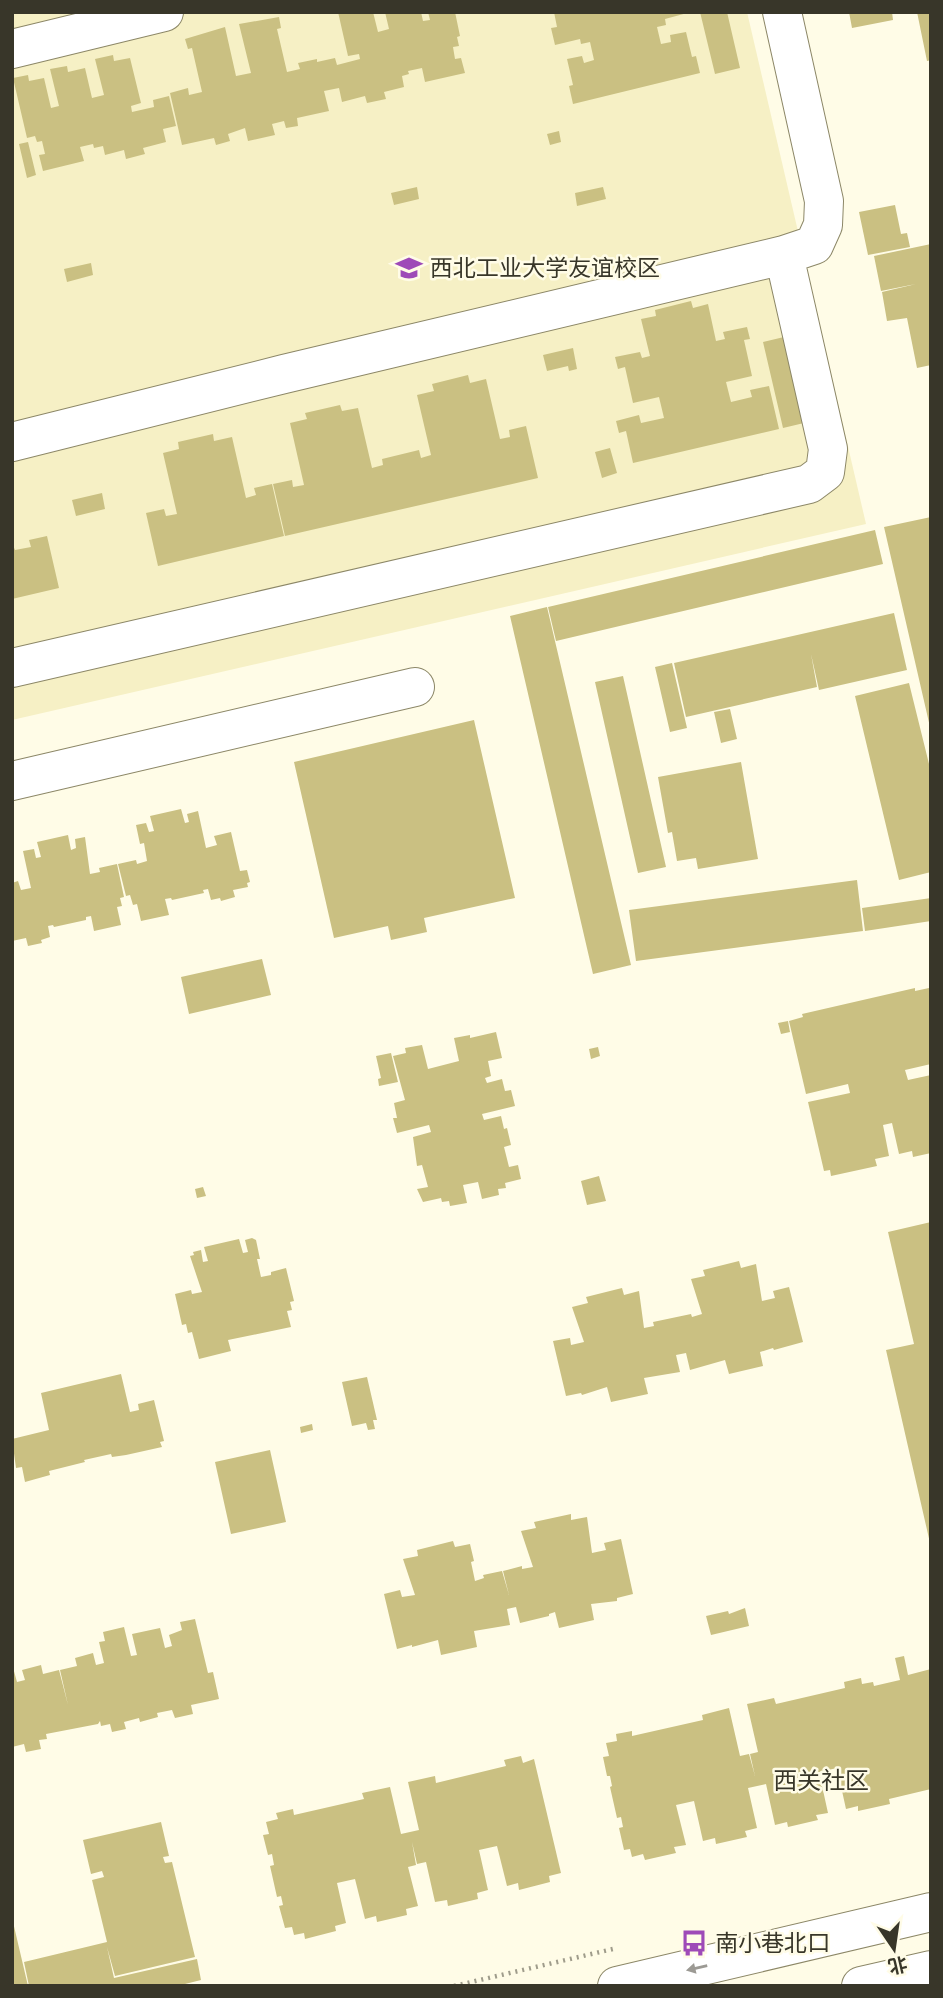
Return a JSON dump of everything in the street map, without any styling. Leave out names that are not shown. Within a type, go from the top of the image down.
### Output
[{"type":"street","points":[[12,49],[164,12]]},
{"type":"street","points":[[12,442],[783,255],[814,245],[823,225],[824,201],[782,12]]},
{"type":"street","points":[[12,668],[809,484],[825,472],[828,449],[783,255]]},
{"type":"street","points":[[12,781],[415,687]]},
{"type":"street","points":[[617,1986],[931,1912]]},
{"type":"street","points":[[861,1986],[931,1970]]},
{"type":"shaded area","name":"西北工业大学友谊校区","points":[[12,12],[747,12],[866,524],[12,720]]},
{"type":"building","points":[[338,12],[373,12],[378,32],[389,29],[385,12],[421,12],[423,21],[430,20],[428,12],[455,12],[460,36],[457,37],[459,46],[453,47],[455,59],[461,58],[465,73],[425,82],[422,68],[408,71],[409,74],[402,76],[404,87],[384,92],[386,99],[367,103],[365,96],[342,102],[339,88],[324,91],[329,111],[297,118],[298,126],[286,128],[284,121],[272,124],[275,135],[248,141],[245,128],[228,134],[230,141],[216,145],[214,138],[182,145],[170,93],[188,88],[189,95],[202,92],[192,48],[188,49],[185,39],[225,27],[236,76],[251,73],[239,24],[279,17],[281,28],[277,29],[287,72],[300,69],[298,63],[317,59],[317,62],[335,58],[337,65],[360,59],[359,54],[348,56]]},
{"type":"building","points":[[554,12],[691,12],[665,19],[666,25],[657,27],[661,44],[671,42],[670,35],[686,32],[692,57],[696,56],[700,73],[573,104],[569,86],[573,85],[567,59],[582,56],[584,63],[594,60],[590,42],[581,44],[580,39],[555,45],[551,28],[557,27]]},
{"type":"building","points":[[700,12],[727,12],[740,68],[715,74]]},
{"type":"building","points":[[849,12],[892,12],[893,20],[852,28]]},
{"type":"building","points":[[917,12],[931,12],[931,60],[927,61]]},
{"type":"building","points":[[113,55],[114,61],[130,58],[141,103],[131,106],[132,112],[154,107],[153,100],[169,96],[176,126],[163,129],[166,142],[143,148],[145,154],[126,159],[124,150],[105,155],[103,146],[94,148],[93,144],[80,147],[84,161],[43,171],[39,155],[45,154],[42,141],[37,142],[35,136],[27,138],[13,78],[28,75],[29,81],[44,78],[51,108],[59,106],[50,69],[67,66],[68,72],[85,68],[92,98],[104,95],[95,59]]},
{"type":"building","points":[[559,131],[561,142],[550,145],[547,134]]},
{"type":"building","points":[[28,142],[36,175],[27,178],[19,144]]},
{"type":"building","points":[[417,187],[419,199],[394,205],[391,193]]},
{"type":"building","points":[[603,187],[606,199],[577,206],[575,193]]},
{"type":"building","points":[[895,205],[901,234],[907,233],[910,247],[868,255],[859,212]]},
{"type":"building","points":[[931,244],[931,365],[917,368],[907,318],[887,321],[882,292],[916,284],[881,291],[874,256]]},
{"type":"building","points":[[91,263],[93,275],[67,282],[64,269]]},
{"type":"building","points":[[691,301],[693,308],[708,304],[716,341],[725,339],[723,332],[747,327],[750,339],[744,340],[752,376],[726,382],[731,402],[752,397],[750,390],[769,386],[779,429],[633,463],[626,431],[619,433],[616,421],[639,415],[641,423],[664,418],[659,397],[633,403],[625,367],[618,369],[615,357],[640,352],[642,358],[650,356],[641,319],[656,316],[655,310]]},
{"type":"building","points":[[784,337],[804,423],[783,428],[763,342]]},
{"type":"building","points":[[573,348],[577,369],[569,371],[568,366],[547,371],[543,355]]},
{"type":"building","points":[[468,375],[470,383],[486,379],[500,439],[510,437],[509,430],[526,426],[538,478],[285,536],[273,484],[292,480],[293,487],[304,485],[290,423],[307,419],[305,413],[340,405],[342,411],[358,408],[372,468],[383,465],[382,459],[419,450],[421,458],[431,455],[417,395],[434,391],[432,384]]},
{"type":"building","points":[[213,434],[214,441],[232,437],[246,498],[256,495],[254,488],[272,484],[284,536],[158,566],[146,513],[164,509],[166,516],[177,514],[163,453],[179,449],[178,442]]},
{"type":"building","points":[[610,448],[617,473],[602,478],[595,452]]},
{"type":"building","points":[[102,493],[105,509],[76,516],[72,500]]},
{"type":"building","points":[[931,517],[931,727],[930,727],[884,527]]},
{"type":"building","points":[[875,530],[883,564],[556,641],[548,607]]},
{"type":"building","points":[[47,536],[59,588],[12,599],[12,543],[15,550],[31,547],[29,540]]},
{"type":"building","points":[[547,607],[631,965],[593,974],[510,616]]},
{"type":"building","points":[[894,613],[907,670],[819,690],[811,654],[817,687],[686,717],[674,663]]},
{"type":"building","points":[[672,663],[687,728],[670,732],[655,667]]},
{"type":"building","points":[[623,676],[666,867],[638,873],[595,682]]},
{"type":"building","points":[[909,683],[931,772],[931,872],[899,880],[855,696]]},
{"type":"building","points":[[730,709],[737,739],[721,743],[714,712]]},
{"type":"building","points":[[474,720],[515,898],[424,918],[427,932],[391,940],[388,926],[334,938],[294,762]]},
{"type":"building","points":[[741,762],[758,859],[698,869],[696,858],[677,861],[672,832],[668,833],[658,777]]},
{"type":"building","points":[[181,809],[185,823],[189,822],[187,814],[198,811],[206,848],[217,845],[214,836],[231,832],[240,871],[247,870],[250,882],[247,883],[248,887],[233,890],[235,897],[221,901],[220,898],[211,900],[208,889],[203,890],[204,893],[165,899],[169,915],[141,921],[137,904],[133,905],[130,895],[126,896],[118,864],[136,860],[137,864],[147,861],[144,843],[140,844],[136,825],[146,823],[149,832],[154,831],[150,816]]},
{"type":"building","points":[[68,835],[71,850],[76,848],[75,839],[85,837],[90,874],[100,872],[99,868],[117,864],[124,897],[120,898],[122,906],[117,907],[121,925],[94,931],[91,916],[86,917],[86,920],[48,926],[50,937],[41,940],[42,943],[28,946],[26,938],[12,941],[12,883],[18,881],[21,890],[31,888],[23,851],[34,849],[36,858],[41,857],[37,842]]},
{"type":"building","points":[[857,880],[863,931],[636,961],[629,910]]},
{"type":"building","points":[[931,898],[931,921],[865,931],[862,908]]},
{"type":"building","points":[[262,959],[271,995],[189,1014],[181,977]]},
{"type":"building","points":[[915,988],[915,991],[929,988],[931,1064],[905,1070],[908,1080],[931,1075],[931,1153],[913,1157],[912,1151],[899,1154],[892,1123],[883,1125],[889,1156],[875,1159],[877,1166],[831,1176],[830,1170],[824,1171],[808,1102],[850,1093],[848,1084],[806,1094],[789,1021],[803,1017],[802,1014]]},
{"type":"building","points":[[788,1021],[790,1032],[781,1034],[778,1023]]},
{"type":"building","points":[[496,1032],[502,1058],[488,1061],[491,1076],[485,1078],[487,1083],[502,1079],[505,1091],[511,1090],[515,1106],[482,1114],[484,1120],[501,1116],[511,1145],[504,1147],[509,1167],[518,1165],[521,1179],[505,1183],[506,1188],[498,1189],[499,1195],[482,1199],[478,1182],[463,1185],[467,1203],[450,1206],[449,1201],[442,1202],[441,1198],[423,1202],[417,1189],[428,1187],[422,1165],[417,1166],[413,1137],[431,1132],[429,1125],[397,1133],[393,1118],[397,1118],[394,1103],[405,1100],[393,1056],[406,1053],[405,1048],[422,1045],[428,1069],[459,1061],[454,1038],[470,1035],[470,1038]]},
{"type":"building","points":[[598,1047],[600,1056],[591,1059],[589,1049]]},
{"type":"building","points":[[391,1053],[398,1082],[379,1086],[378,1079],[381,1078],[376,1056]]},
{"type":"building","points":[[599,1176],[606,1201],[587,1205],[581,1181]]},
{"type":"building","points":[[203,1187],[206,1196],[197,1198],[195,1189]]},
{"type":"building","points":[[931,1222],[930,1543],[886,1350],[914,1344],[888,1232]]},
{"type":"building","points":[[239,1239],[243,1253],[248,1252],[245,1240],[256,1240],[261,1277],[286,1268],[294,1301],[290,1302],[292,1310],[287,1311],[291,1327],[228,1340],[231,1351],[199,1359],[192,1332],[188,1333],[186,1324],[182,1325],[175,1294],[191,1290],[192,1294],[202,1292],[190,1256],[201,1250],[203,1262],[208,1261],[204,1247]]},
{"type":"building","points":[[739,1261],[741,1268],[756,1264],[762,1301],[775,1298],[773,1291],[789,1287],[803,1342],[760,1352],[763,1366],[729,1374],[725,1360],[690,1370],[686,1353],[676,1355],[680,1372],[644,1378],[648,1394],[611,1402],[607,1387],[582,1395],[566,1396],[553,1341],[570,1338],[571,1345],[584,1342],[572,1307],[588,1303],[586,1297],[622,1288],[624,1295],[639,1291],[644,1328],[654,1326],[653,1322],[691,1314],[692,1317],[702,1314],[691,1279],[705,1276],[703,1270]]},
{"type":"building","points":[[121,1374],[130,1412],[139,1410],[138,1404],[154,1400],[164,1441],[160,1442],[162,1447],[84,1460],[85,1462],[49,1471],[50,1475],[25,1482],[22,1467],[16,1468],[12,1439],[49,1430],[41,1393]]},
{"type":"building","points":[[367,1377],[377,1420],[373,1420],[375,1429],[368,1430],[366,1423],[352,1426],[342,1382]]},
{"type":"building","points":[[312,1424],[313,1430],[301,1433],[300,1427]]},
{"type":"building","points":[[270,1450],[286,1522],[231,1534],[215,1462]]},
{"type":"building","points":[[571,1514],[571,1520],[587,1517],[592,1553],[606,1550],[604,1543],[621,1539],[633,1594],[617,1598],[617,1601],[591,1604],[594,1620],[559,1628],[555,1612],[520,1623],[516,1607],[507,1609],[510,1625],[474,1631],[477,1647],[441,1655],[438,1640],[397,1649],[384,1594],[400,1590],[402,1597],[415,1595],[403,1559],[418,1556],[417,1550],[453,1541],[455,1547],[470,1544],[475,1581],[484,1578],[483,1575],[502,1571],[509,1595],[503,1571],[522,1566],[522,1569],[533,1567],[521,1531],[536,1528],[534,1522]]},
{"type":"building","points":[[745,1608],[749,1626],[711,1635],[706,1616],[728,1611],[729,1614]]},
{"type":"building","points":[[195,1619],[208,1673],[213,1672],[219,1699],[191,1705],[193,1714],[175,1718],[172,1710],[157,1713],[158,1717],[140,1722],[139,1718],[124,1722],[126,1729],[112,1732],[110,1724],[101,1726],[100,1721],[98,1724],[46,1734],[47,1739],[39,1740],[41,1749],[26,1752],[24,1744],[12,1747],[12,1664],[17,1682],[25,1680],[22,1670],[41,1665],[43,1674],[59,1670],[68,1705],[60,1670],[77,1666],[75,1658],[93,1653],[96,1665],[104,1663],[99,1642],[105,1641],[103,1632],[124,1627],[131,1656],[137,1655],[132,1634],[160,1628],[165,1648],[172,1646],[169,1635],[182,1630],[180,1622]]},
{"type":"building","points":[[904,1656],[908,1675],[931,1669],[931,1789],[889,1799],[890,1804],[858,1811],[858,1806],[846,1809],[837,1768],[819,1772],[828,1813],[816,1815],[818,1820],[788,1827],[787,1822],[775,1825],[766,1784],[748,1788],[757,1828],[745,1831],[747,1837],[716,1844],[715,1838],[703,1841],[694,1801],[676,1805],[686,1845],[674,1847],[676,1853],[645,1860],[643,1854],[632,1857],[630,1849],[624,1850],[619,1828],[623,1827],[621,1817],[617,1818],[610,1776],[607,1776],[603,1757],[609,1756],[606,1743],[617,1741],[616,1734],[632,1731],[632,1736],[703,1720],[702,1715],[729,1708],[740,1756],[749,1754],[755,1776],[750,1754],[758,1752],[747,1704],[774,1698],[776,1704],[845,1688],[844,1682],[861,1678],[862,1684],[873,1682],[874,1686],[900,1680],[895,1658]]},
{"type":"building","points":[[521,1756],[523,1763],[534,1759],[561,1873],[549,1876],[550,1882],[519,1890],[518,1883],[507,1886],[497,1846],[479,1850],[488,1890],[477,1893],[478,1899],[448,1906],[447,1900],[435,1902],[426,1862],[417,1864],[412,1842],[416,1865],[408,1867],[418,1906],[406,1909],[407,1915],[377,1922],[376,1916],[365,1919],[355,1879],[337,1883],[346,1923],[335,1926],[336,1931],[305,1939],[304,1933],[294,1935],[292,1927],[285,1928],[279,1906],[283,1905],[281,1896],[277,1897],[270,1866],[274,1865],[272,1854],[268,1855],[263,1835],[269,1834],[266,1822],[278,1819],[276,1813],[293,1809],[294,1815],[364,1799],[362,1793],[390,1787],[401,1834],[419,1830],[408,1782],[435,1776],[436,1783],[506,1766],[504,1760]]},
{"type":"building","points":[[161,1822],[169,1856],[163,1857],[165,1863],[172,1862],[195,1957],[115,1976],[107,1947],[114,1978],[197,1959],[201,1980],[177,1986],[29,1986],[24,1962],[107,1942],[92,1880],[104,1877],[102,1871],[91,1874],[83,1840]]},
{"type":"building","points":[[13,1922],[28,1986],[12,1986]]},
{"type":"place","name":"西北工业大学友谊校区","points":[[409,268]]},
{"type":"place","name":"南小巷北口","points":[[694,1943]]},
{"type":"district","name":"西关社区","points":[[821,1781]]}]
